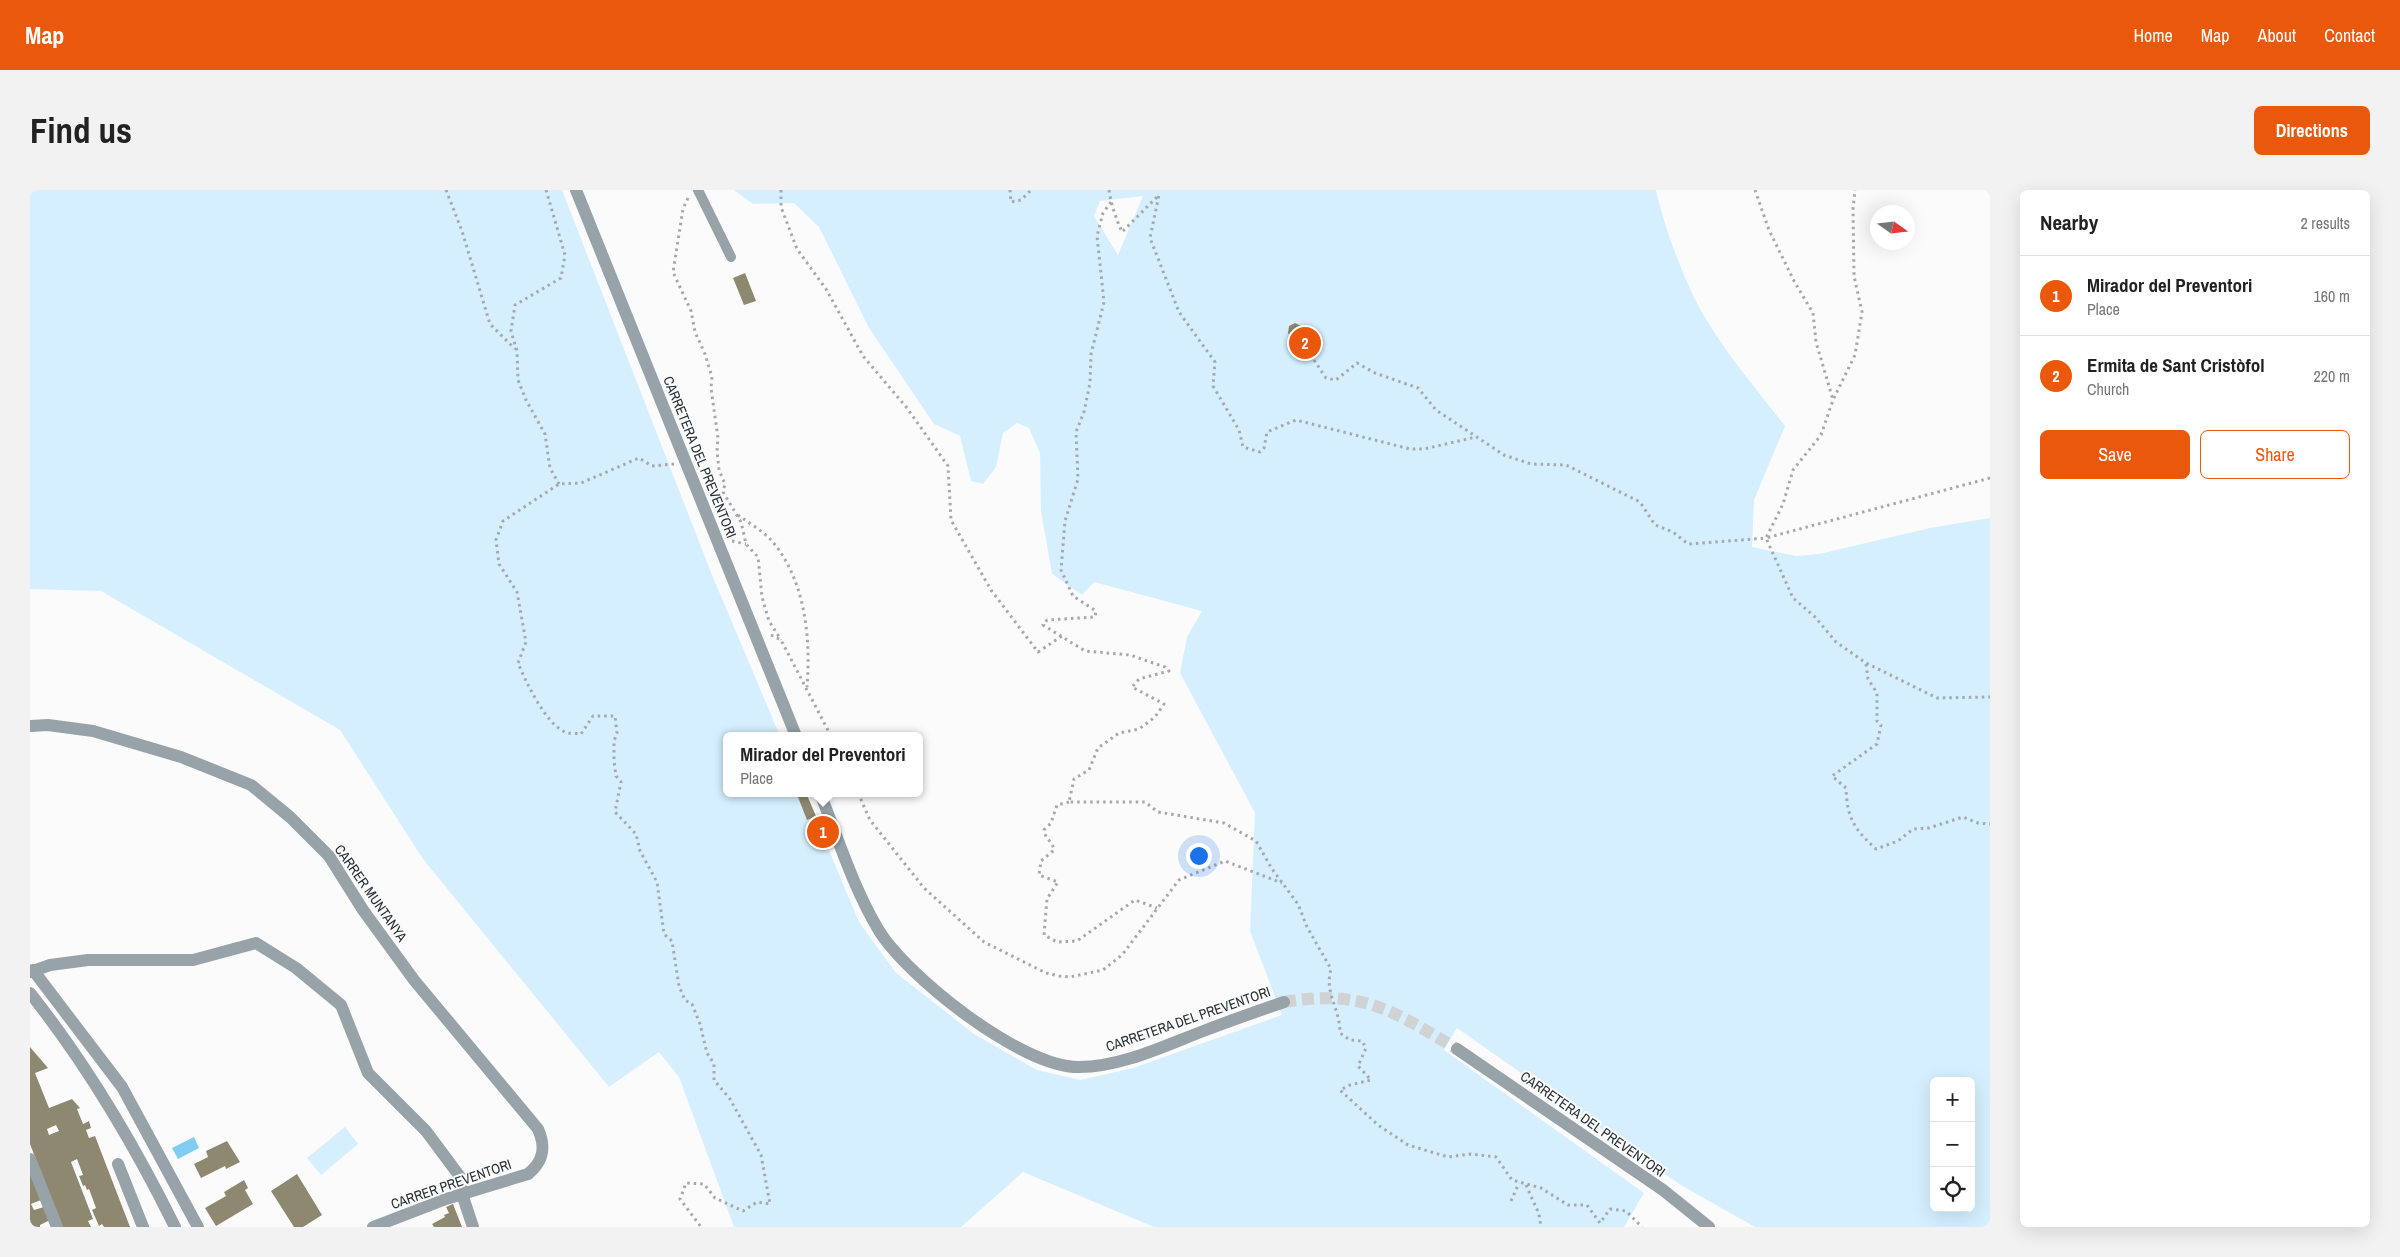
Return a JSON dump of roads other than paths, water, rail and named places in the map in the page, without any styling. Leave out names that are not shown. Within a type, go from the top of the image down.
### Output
[{"type":"street","name":"CARRETERA DEL PREVENTORI","points":[[576,190],[794,732]]},
{"type":"street","name":"CARRER MUNTANYA","points":[[30,726],[48,725],[93,731],[181,757],[251,784],[290,817],[328,856],[363,910],[414,980],[538,1129],[544,1149],[537,1167]]},
{"type":"street","name":"CARRETERA DEL PREVENTORI","points":[[822,797],[867,907],[878,930],[893,949],[920,976],[961,1010],[1004,1040],[1041,1059],[1068,1067],[1109,1063],[1176,1042],[1284,1002]]},
{"type":"street","points":[[198,1227],[122,1087],[32,971],[50,964],[88,960],[193,960],[256,943],[296,968],[341,1005],[368,1073],[426,1131],[461,1178],[462,1194],[473,1227]]},
{"type":"street","points":[[30,993],[51,1019],[102,1092],[142,1159],[175,1227]]},
{"type":"street","name":"CARRETERA DEL PREVENTORI","points":[[1456,1049],[1663,1190],[1709,1227]]},
{"type":"street","points":[[30,1159],[56,1227]]},
{"type":"street","points":[[118,1164],[143,1227]]},
{"type":"street","name":"CARRER PREVENTORI","points":[[373,1227],[462,1194],[528,1174],[537,1167]]},
{"type":"lane","points":[[698,190],[731,257]]},
{"type":"water","points":[[194,1137],[199,1148],[178,1159],[172,1148]]},
{"type":"tunnel","points":[[1284,1002],[1335,998],[1375,1006],[1414,1023],[1457,1049]]},
{"type":"place","name":"Ermita de Sant Cristòfol","points":[[1305,343]]},
{"type":"place","name":"Mirador del Preventori","points":[[823,832]]}]
